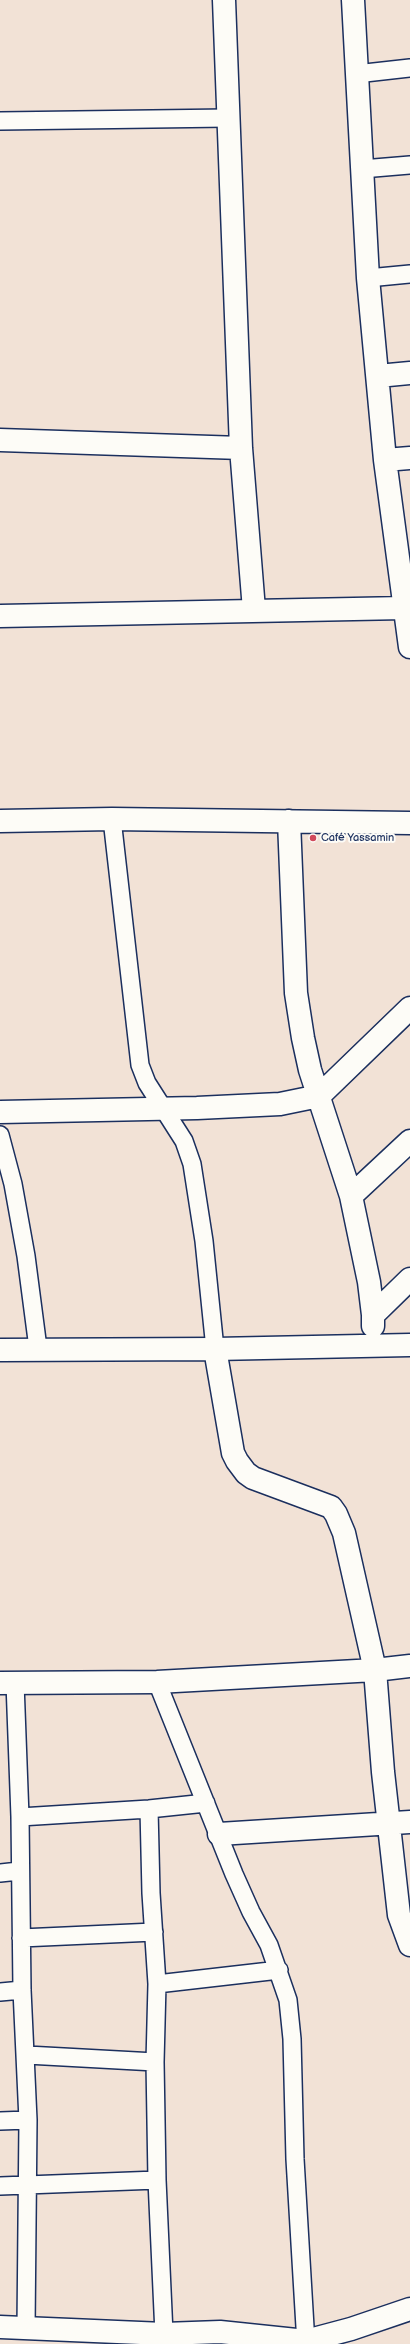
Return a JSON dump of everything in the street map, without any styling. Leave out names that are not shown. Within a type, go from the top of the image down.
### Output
[{"type":"street","points":[[224,0],[241,448],[254,610]]},
{"type":"street","points":[[352,0],[368,278],[385,460],[404,553],[404,608],[410,647]]},
{"type":"street","points":[[378,376],[410,373]]},
{"type":"street","points":[[0,440],[241,448]]},
{"type":"street","points":[[385,460],[410,458]]},
{"type":"street","points":[[0,616],[404,608]]},
{"type":"street","points":[[0,821],[112,819],[410,823]]},
{"type":"street","points":[[289,821],[296,993],[303,1038],[310,1070],[351,1196],[369,1282],[373,1315],[374,1345]]},
{"type":"street","points":[[0,1112],[162,1109],[280,1104],[319,1096],[410,1008]]},
{"type":"street","points":[[351,1196],[410,1141]]},
{"type":"street","points":[[373,1315],[410,1278]]},
{"type":"street","points":[[0,1350],[38,1348],[215,1350],[410,1345]]},
{"type":"street","points":[[215,1350],[233,1453],[237,1461],[246,1473],[254,1478],[331,1507],[336,1514],[344,1533],[375,1670],[388,1824],[399,1915],[410,1945]]},
{"type":"street","points":[[7,1683],[157,1682],[375,1670],[410,1666]]},
{"type":"street","points":[[219,1834],[410,1822]]},
{"type":"street","points":[[0,2327],[164,2334],[220,2332],[306,2343],[410,2309]]},
{"type":"lane","points":[[356,74],[410,68]]},
{"type":"lane","points":[[0,121],[228,118]]},
{"type":"lane","points":[[362,169],[410,165]]},
{"type":"lane","points":[[368,278],[410,274]]},
{"type":"lane","points":[[112,819],[140,1065],[147,1084],[184,1141],[192,1164],[204,1241],[215,1350]]},
{"type":"lane","points":[[0,1135],[15,1192],[38,1348]]},
{"type":"lane","points":[[157,1682],[251,1912],[269,1945],[279,1970],[288,2000],[292,2039],[295,2159],[306,2343]]},
{"type":"lane","points":[[7,1683],[20,1817],[19,1871],[22,1990],[27,2055],[29,2185],[26,2328]]},
{"type":"lane","points":[[20,1817],[149,1809],[206,1803]]},
{"type":"lane","points":[[149,1809],[156,1984],[155,2062],[157,2180],[164,2334]]},
{"type":"lane","points":[[0,1873],[19,1871]]},
{"type":"lane","points":[[21,1938],[154,1932]]},
{"type":"lane","points":[[156,1984],[279,1970]]},
{"type":"lane","points":[[0,1992],[22,1990]]},
{"type":"lane","points":[[27,2055],[155,2062]]},
{"type":"lane","points":[[0,2121],[28,2120]]},
{"type":"lane","points":[[0,2186],[157,2180]]},
{"type":"place","name":"Café Yassamin","points":[[313,838]]}]
